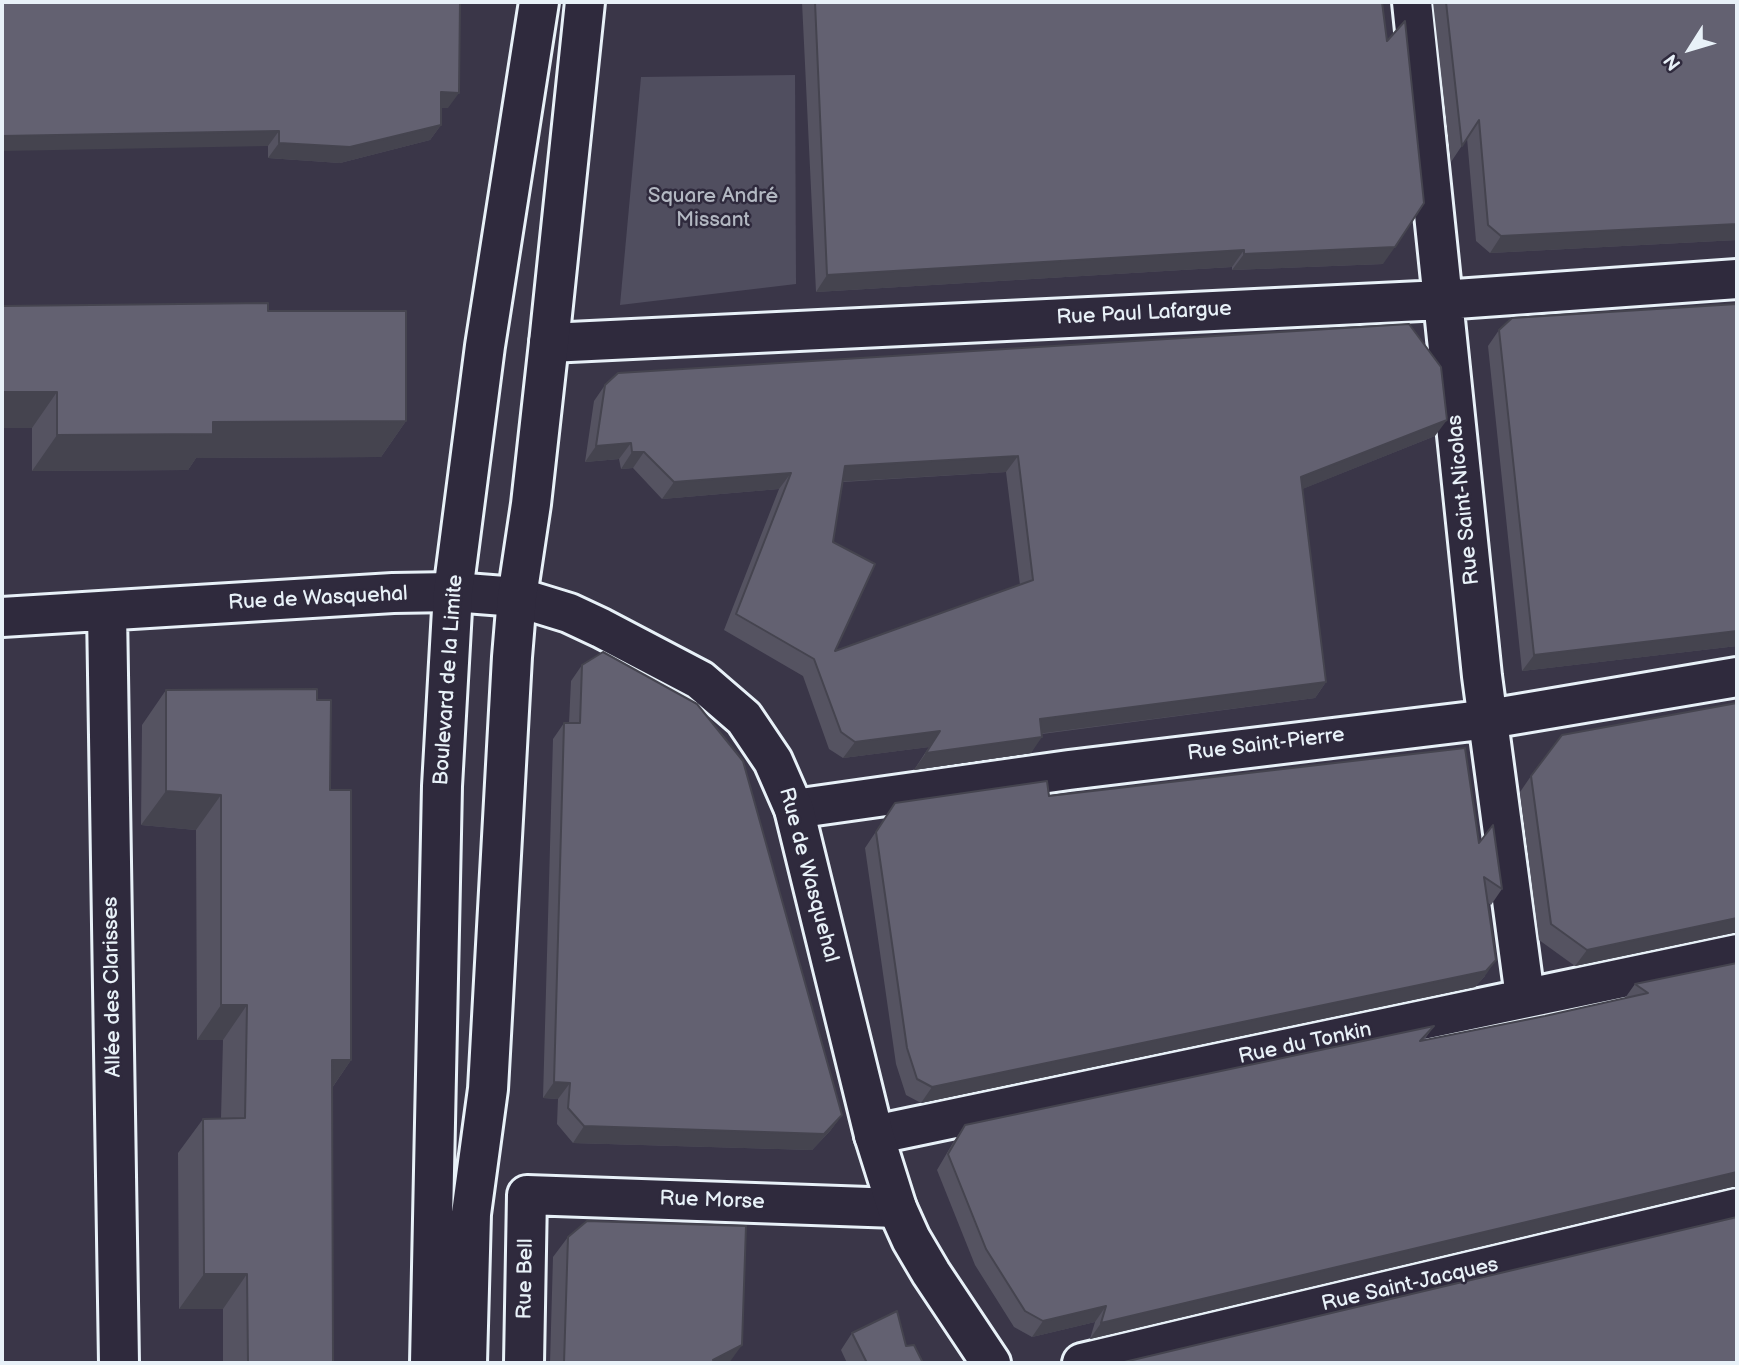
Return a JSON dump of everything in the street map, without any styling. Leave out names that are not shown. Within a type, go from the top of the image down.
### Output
[{"type":"street","name":"Boulevard de la Limite","points":[[430,1363],[442,786],[453,592],[485,346],[538,2]]},
{"type":"street","points":[[467,1363],[471,1214],[488,1089],[517,597],[550,342],[585,2]]},
{"type":"street","name":"Rue Saint-Nicolas","points":[[1412,2],[1489,719],[1525,997]]},
{"type":"street","name":"Rue Paul Lafargue","points":[[550,342],[1442,300],[1737,279]]},
{"type":"street","name":"Rue de Wasquehal","points":[[2,617],[393,593],[453,592],[517,597],[569,613],[700,680],[744,718],[773,761],[794,809],[884,1173],[911,1239],[991,1363]]},
{"type":"street","name":"Allée des Clarisses","points":[[107,611],[119,1363]]},
{"type":"street","name":"Rue Saint-Pierre","points":[[794,809],[1069,770],[1489,719],[1737,677]]},
{"type":"street","name":"Rue du Tonkin","points":[[874,1135],[1737,954]]},
{"type":"street","name":"Rue Morse","points":[[527,1195],[897,1208]]},
{"type":"street","name":"Rue Bell","points":[[524,1363],[527,1195]]},
{"type":"street","name":"Rue Saint-Jacques","points":[[1082,1363],[1737,1208]]},
{"type":"green space","name":"Square André Missant","points":[[795,75],[796,284],[620,305],[641,77]]},
{"type":"building","points":[[2,2],[460,2],[459,93],[441,92],[441,125],[350,147],[279,143],[279,131],[2,136]]},
{"type":"building","points":[[815,2],[1382,2],[1387,41],[1405,21],[1424,203],[1395,247],[1244,254],[1244,250],[827,275]]},
{"type":"building","points":[[1446,2],[1737,2],[1737,224],[1501,236],[1488,225],[1479,120],[1462,146]]},
{"type":"building","points":[[268,303],[268,311],[406,311],[406,421],[213,422],[213,434],[57,435],[57,392],[2,392],[2,306]]},
{"type":"building","points":[[1737,304],[1737,631],[1534,655],[1499,330],[1512,318]]},
{"type":"building","points":[[1409,324],[1441,367],[1447,420],[1301,477],[1326,682],[1040,719],[1042,737],[926,753],[940,731],[855,742],[841,732],[814,659],[736,614],[791,473],[674,482],[644,452],[632,452],[631,443],[596,446],[605,385],[618,373]],"holes":[[[1018,456],[1033,580],[835,651],[875,564],[833,542],[845,466]]]},
{"type":"building","points":[[603,652],[697,704],[743,761],[842,1115],[824,1134],[584,1126],[568,1108],[570,1083],[554,1082],[564,723],[580,723],[582,665]]},
{"type":"building","points":[[317,689],[317,700],[331,700],[330,790],[351,790],[351,1060],[332,1060],[333,1363],[248,1363],[247,1274],[204,1274],[203,1119],[245,1118],[247,1005],[221,1005],[221,795],[166,791],[166,690]]},
{"type":"building","points":[[1737,703],[1737,918],[1587,950],[1551,924],[1531,776],[1562,735]]},
{"type":"building","points":[[1465,748],[1479,843],[1493,825],[1502,889],[1484,877],[1496,960],[1486,971],[932,1087],[917,1079],[907,1048],[876,832],[895,803],[1047,781],[1049,796]]},
{"type":"building","points":[[1737,963],[1737,1172],[1101,1323],[1106,1306],[1043,1321],[1025,1311],[986,1249],[948,1154],[965,1125],[1434,1026],[1420,1041],[1545,1016],[1648,993],[1635,984]]},
{"type":"building","points":[[1737,1217],[1737,1363],[1120,1363]]},
{"type":"building","points":[[587,1221],[746,1226],[742,1345],[713,1360],[715,1363],[564,1363],[568,1237]]},
{"type":"building","points":[[897,1311],[906,1346],[914,1345],[923,1363],[867,1363],[852,1333]]}]
